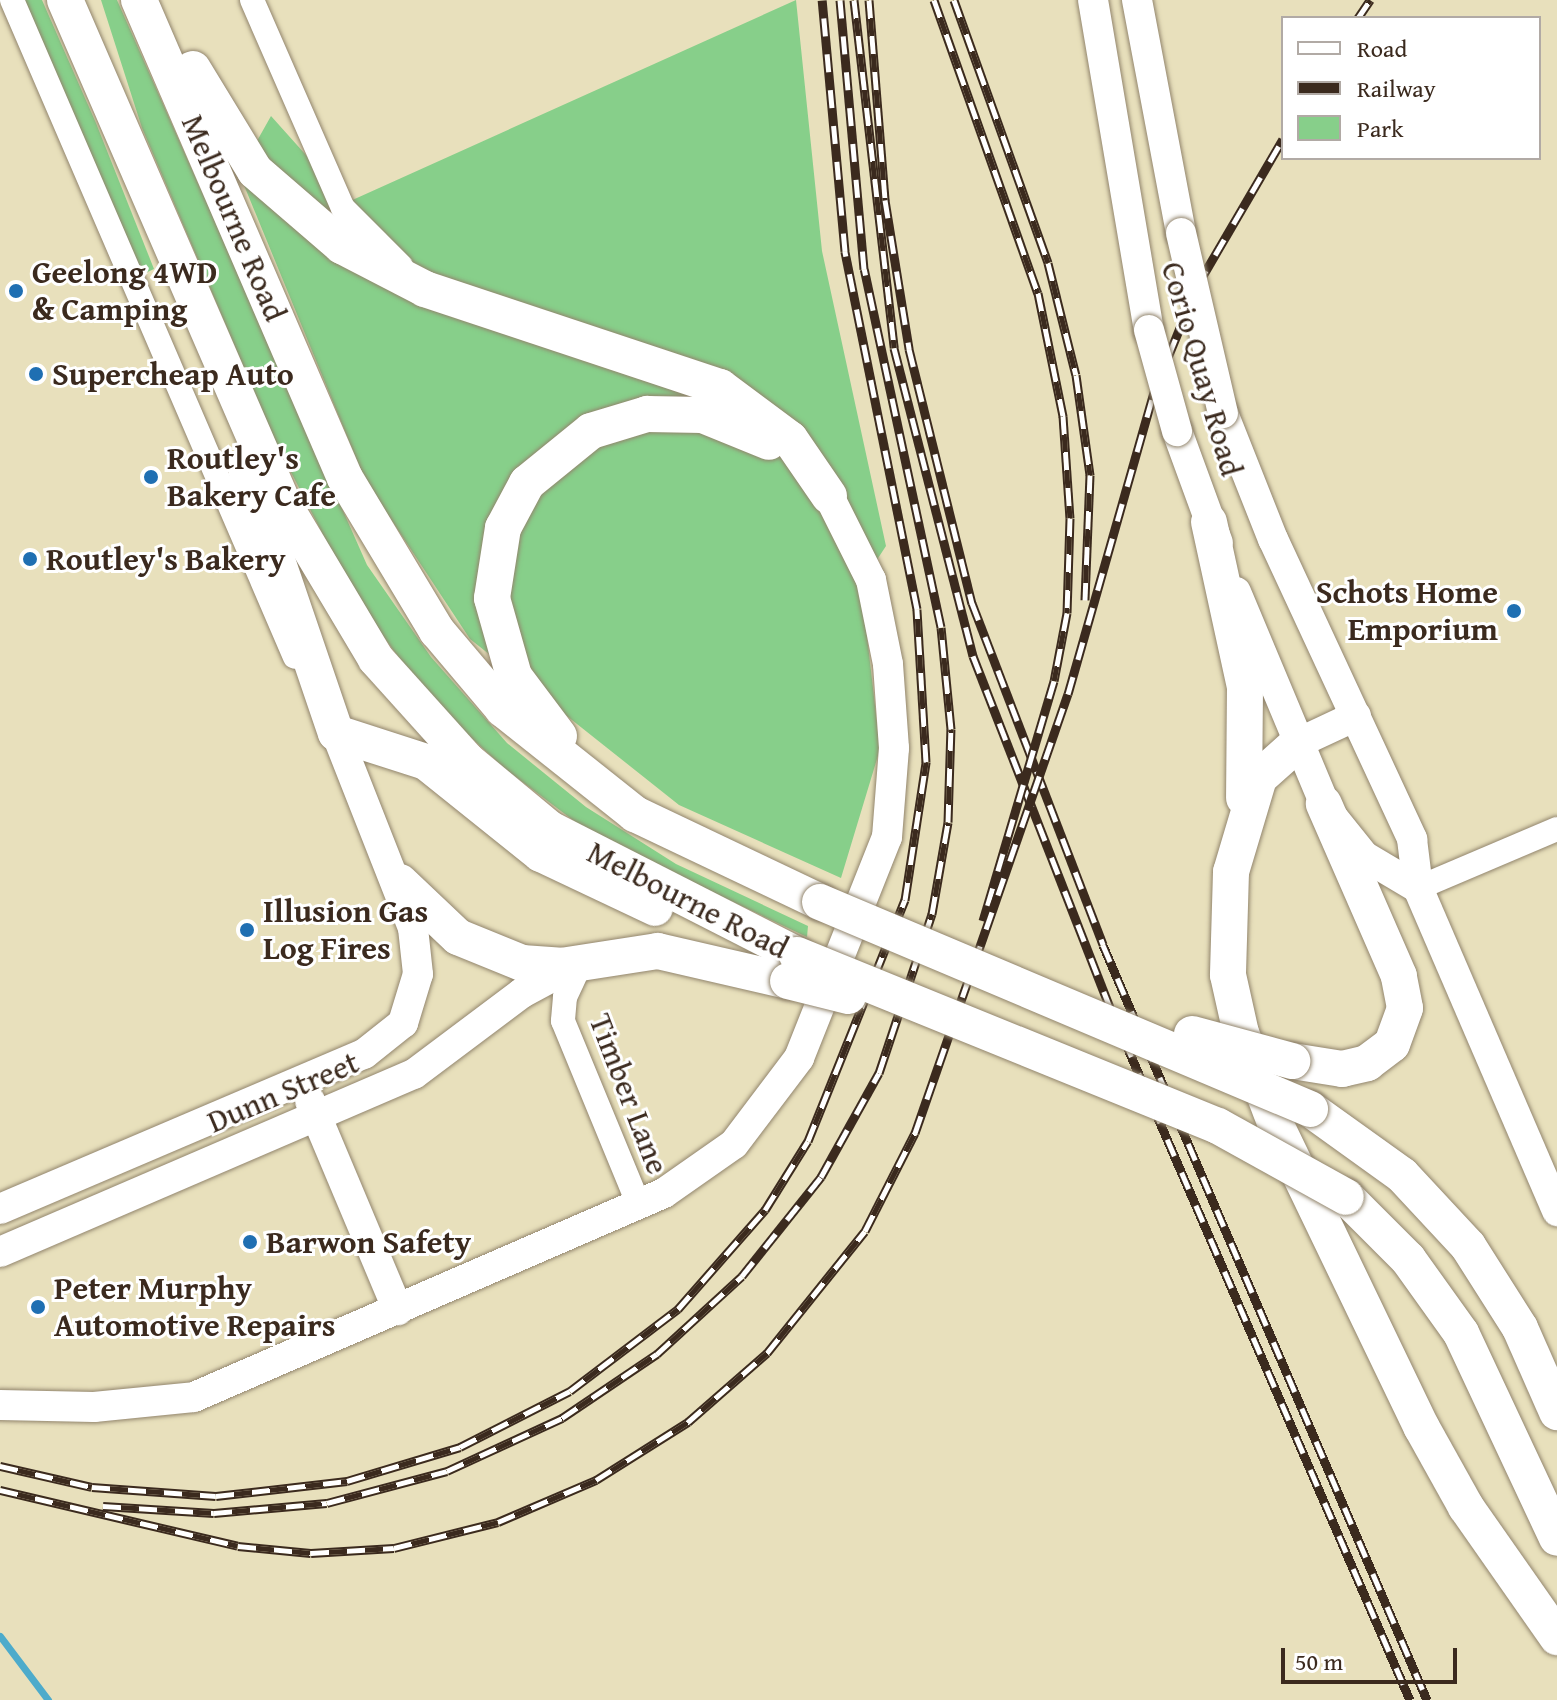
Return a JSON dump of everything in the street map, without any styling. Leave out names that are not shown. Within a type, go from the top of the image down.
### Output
[{"type":"highway","name":"Melbourne Road","points":[[65,0],[218,359],[329,586],[434,728],[550,829],[744,932],[792,968]]},
{"type":"highway","name":"Melbourne Road","points":[[139,0],[345,478],[406,586],[503,709],[635,814],[820,902],[1066,1002],[1310,1109],[1402,1175],[1468,1246],[1520,1328],[1557,1412]]},
{"type":"highway","points":[[149,0],[255,171],[342,246],[430,291],[720,387],[790,439],[829,496]]},
{"type":"highway","points":[[218,359],[249,480],[336,733],[426,762],[541,854],[600,888],[744,932]]},
{"type":"highway","points":[[635,814],[544,719],[502,650],[492,574],[513,504],[548,460],[591,431],[675,411],[758,434],[829,496]]},
{"type":"highway","points":[[1209,522],[1245,687],[1242,820],[1227,908],[1228,975],[1253,1070],[1437,1458],[1557,1637]]},
{"type":"highway","points":[[1242,820],[1266,767],[1298,743]]},
{"type":"highway","points":[[1066,1002],[1292,1061],[1342,1069],[1367,1063],[1392,1044],[1405,1008],[1399,976],[1324,804]]},
{"type":"highway","points":[[400,882],[487,953],[534,965],[578,964],[658,951],[792,968],[993,1033],[1262,1146],[1346,1197],[1408,1259],[1461,1333],[1557,1538]]},
{"type":"main road","name":"Corio Quay Road","points":[[1093,0],[1149,330],[1177,431],[1209,522],[1324,804],[1364,856],[1418,888]]},
{"type":"main road","name":"Corio Quay Road","points":[[1137,0],[1181,233],[1223,413],[1412,839],[1418,888],[1557,1211]]},
{"type":"main road","points":[[11,1407],[182,1401],[398,1310],[638,1203],[710,1165],[761,1114],[812,1032],[878,871],[893,796],[888,664],[871,580],[829,496]]},
{"type":"main road","points":[[1298,743],[1356,716]]},
{"type":"main road","name":"Dunn Street","points":[[0,1209],[372,1050],[403,1023],[417,953],[400,882],[336,733]]},
{"type":"main road","name":"Dunn Street","points":[[0,1252],[317,1119],[431,1064],[522,993],[578,964]]},
{"type":"main road","points":[[302,1080],[398,1310]]},
{"type":"street","points":[[12,0],[232,519],[336,733]]},
{"type":"street","points":[[252,0],[343,208],[430,291]]},
{"type":"street","points":[[1152,0],[1162,140]]},
{"type":"street","points":[[1418,888],[1557,829]]},
{"type":"street","name":"Timber Lane","points":[[578,964],[563,1005],[568,1037],[638,1203]]},
{"type":"green space","points":[[23,0],[42,0],[96,123],[154,269],[139,276]]},
{"type":"green space","points":[[101,0],[117,0],[367,565],[431,657],[507,743],[586,807],[676,864],[808,926],[807,937],[594,836],[504,768],[438,707],[394,651],[354,595],[276,443],[142,128]]},
{"type":"green space","points":[[796,0],[822,251],[886,546],[861,584],[880,749],[841,878],[679,805],[470,639],[365,480],[239,173],[271,116],[348,202]]},
{"type":"waterway","points":[[0,1636],[48,1700]]},
{"type":"railway","points":[[0,1466],[92,1487],[216,1496],[347,1481],[460,1447],[570,1391],[678,1309],[765,1210],[808,1141],[905,900],[926,762],[917,609],[845,251],[822,0]]},
{"type":"railway","points":[[103,1506],[214,1513],[327,1503],[447,1471],[562,1418],[657,1354],[742,1276],[821,1177],[879,1073],[932,914],[948,822],[951,729],[941,627],[864,269],[840,0]]},
{"type":"railway","points":[[854,0],[894,348],[973,656],[1110,1007],[1410,1700]]},
{"type":"railway","points":[[869,0],[885,200],[909,349],[972,603],[1103,945],[1427,1700]]},
{"type":"railway","points":[[934,0],[1038,293],[1063,416],[1070,518],[1067,613],[1054,681],[983,921]]},
{"type":"railway","points":[[954,0],[1048,263],[1076,375],[1090,475],[1085,600]]},
{"type":"railway","points":[[1359,16],[1370,0]]},
{"type":"railway","points":[[0,1490],[238,1546],[311,1553],[394,1548],[498,1522],[596,1480],[688,1422],[767,1353],[865,1231],[915,1133],[1068,694],[1155,389],[1197,286],[1281,142]]},
{"type":"place","name":"Geelong 4WD & Camping","points":[[16,291]]},
{"type":"place","name":"Supercheap Auto","points":[[36,374]]},
{"type":"place","name":"Routley's Bakery Cafe","points":[[151,477]]},
{"type":"place","name":"Routley's Bakery","points":[[30,559]]},
{"type":"place","name":"Schots Home Emporium","points":[[1514,611]]},
{"type":"place","name":"Illusion Gas Log Fires","points":[[247,930]]},
{"type":"place","name":"Barwon Safety","points":[[250,1242]]},
{"type":"place","name":"Peter Murphy Automotive Repairs","points":[[38,1307]]}]
